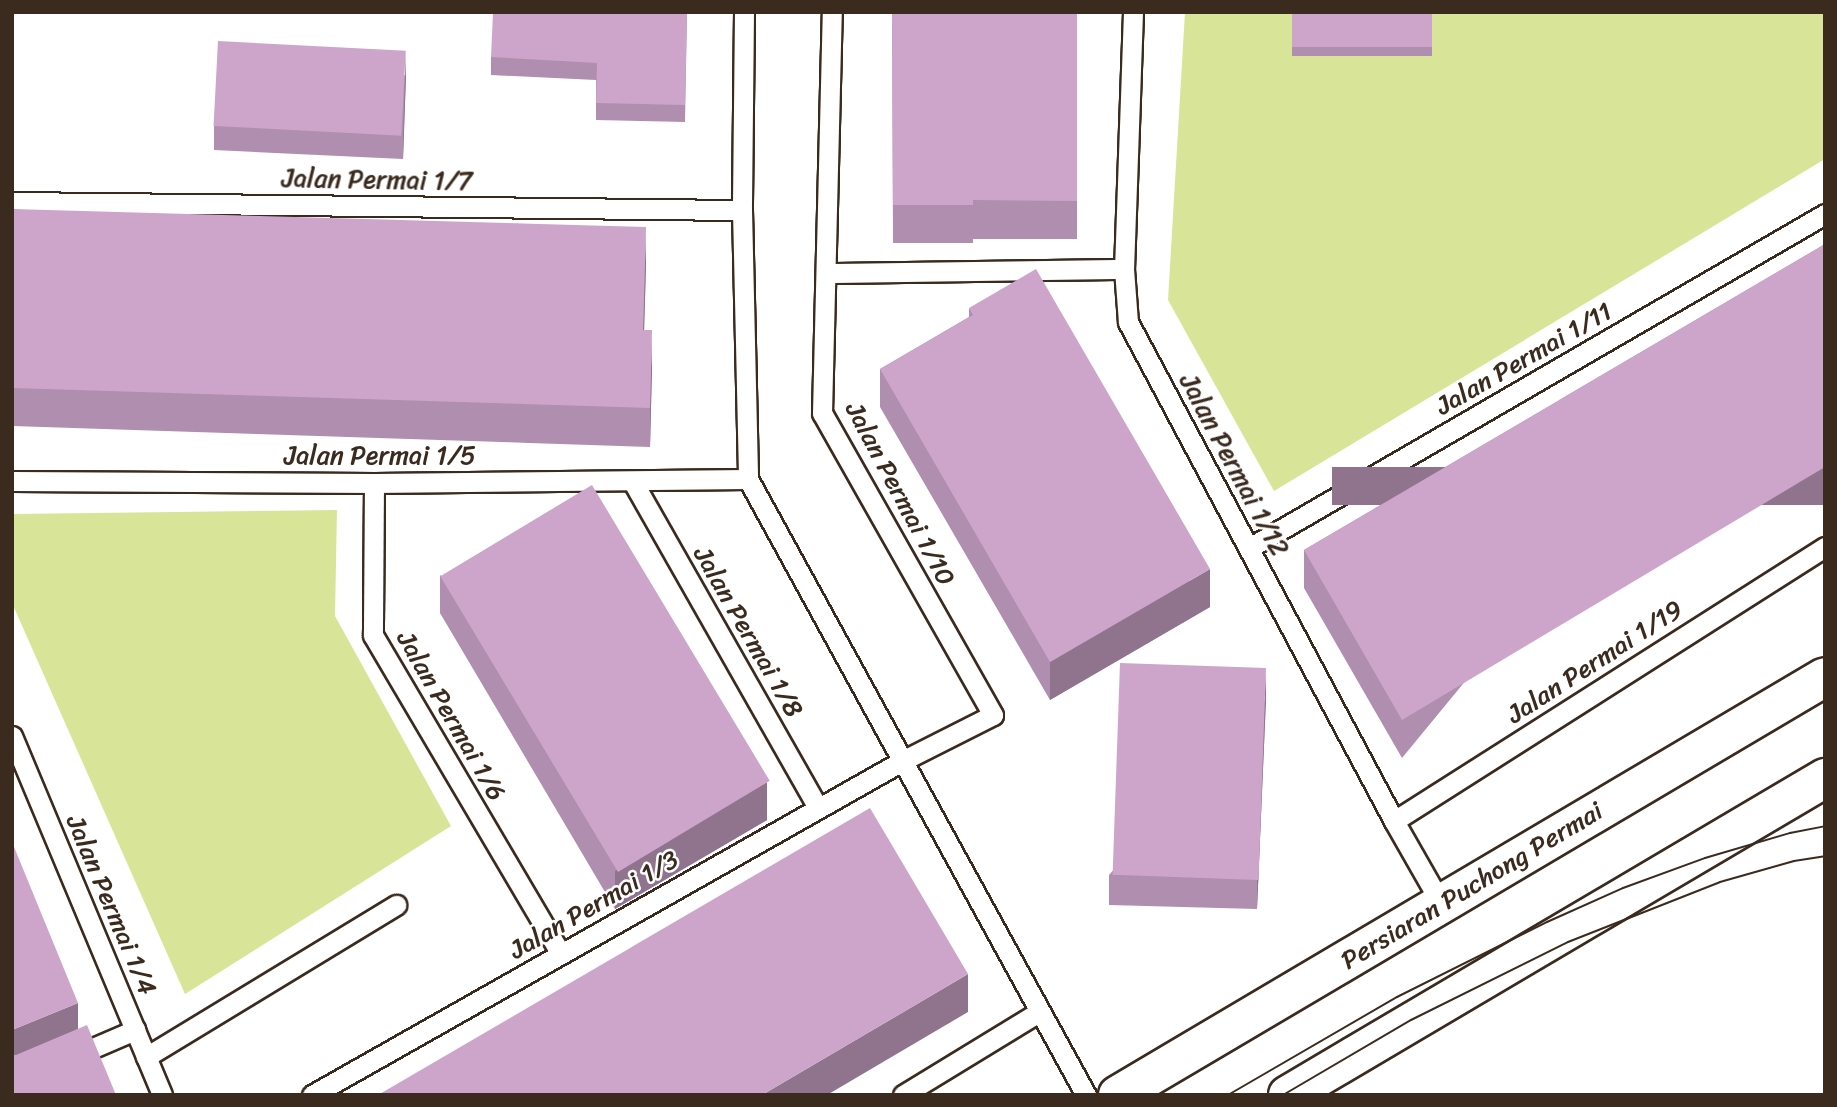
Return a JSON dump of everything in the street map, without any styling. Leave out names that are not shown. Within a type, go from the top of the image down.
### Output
[{"type":"main road","name":"Persiaran Puchong Permai","points":[[1118,1095],[1825,677]]},
{"type":"main road","points":[[1288,1095],[1825,778]]},
{"type":"lane","points":[[744,12],[742,210],[748,479],[1086,1095]]},
{"type":"lane","name":"Jalan Permai 1/10","points":[[832,12],[822,413],[993,715],[902,761]]},
{"type":"lane","name":"Jalan Permai 1/12","points":[[1133,12],[1125,269],[1128,322],[1394,821],[1442,905]]},
{"type":"lane","name":"Jalan Permai 1/7","points":[[12,202],[742,210]]},
{"type":"lane","name":"Jalan Permai 1/11","points":[[1249,548],[1825,214]]},
{"type":"lane","points":[[826,273],[1125,269]]},
{"type":"lane","name":"Jalan Permai 1/5","points":[[12,481],[374,483],[748,479]]},
{"type":"lane","name":"Jalan Permai 1/8","points":[[633,482],[818,808]]},
{"type":"lane","name":"Jalan Permai 1/6","points":[[374,483],[373,635],[561,954]]},
{"type":"lane","name":"Jalan Permai 1/19","points":[[1394,821],[1825,547]]},
{"type":"lane","name":"Jalan Permai 1/4","points":[[12,736],[162,1095]]},
{"type":"lane","name":"Jalan Permai 1/3","points":[[312,1095],[902,761]]},
{"type":"lane","points":[[146,1057],[396,905]]},
{"type":"lane","points":[[902,1095],[1040,1012]]},
{"type":"lane","points":[[49,1066],[135,1030]]},
{"type":"green space","points":[[1185,12],[1825,12],[1825,159],[1274,491],[1168,300]]},
{"type":"green space","points":[[337,510],[335,616],[451,826],[185,994],[12,603],[12,514]]},
{"type":"building","points":[[493,12],[687,12],[685,105],[596,103],[597,63],[491,57]]},
{"type":"building","points":[[892,12],[1077,12],[1077,201],[973,200],[973,205],[893,205]]},
{"type":"building","points":[[1292,12],[1432,12],[1432,47],[1292,47]]},
{"type":"building","points":[[218,41],[406,51],[401,136],[214,126]]},
{"type":"building","points":[[12,209],[646,227],[643,330],[652,330],[650,408],[12,388]]},
{"type":"building","points":[[1825,244],[1825,467],[1402,720],[1304,550]]},
{"type":"building","points":[[1036,269],[1210,569],[1050,662],[880,369],[973,315],[969,308]]},
{"type":"building","points":[[592,485],[770,781],[618,872],[440,576]]},
{"type":"building","points":[[1120,663],[1266,668],[1259,880],[1113,875]]},
{"type":"building","points":[[870,808],[968,974],[762,1095],[378,1095]]},
{"type":"building","points":[[12,842],[78,1003],[12,1030]]},
{"type":"building","points":[[87,1025],[116,1095],[12,1095],[12,1055]]},
{"type":"tram line","points":[[1228,1095],[1397,997],[1547,922],[1623,888],[1705,858],[1790,833],[1825,826]]},
{"type":"tram line","points":[[1283,1095],[1411,1020],[1568,942],[1720,882],[1794,861],[1825,856]]}]
